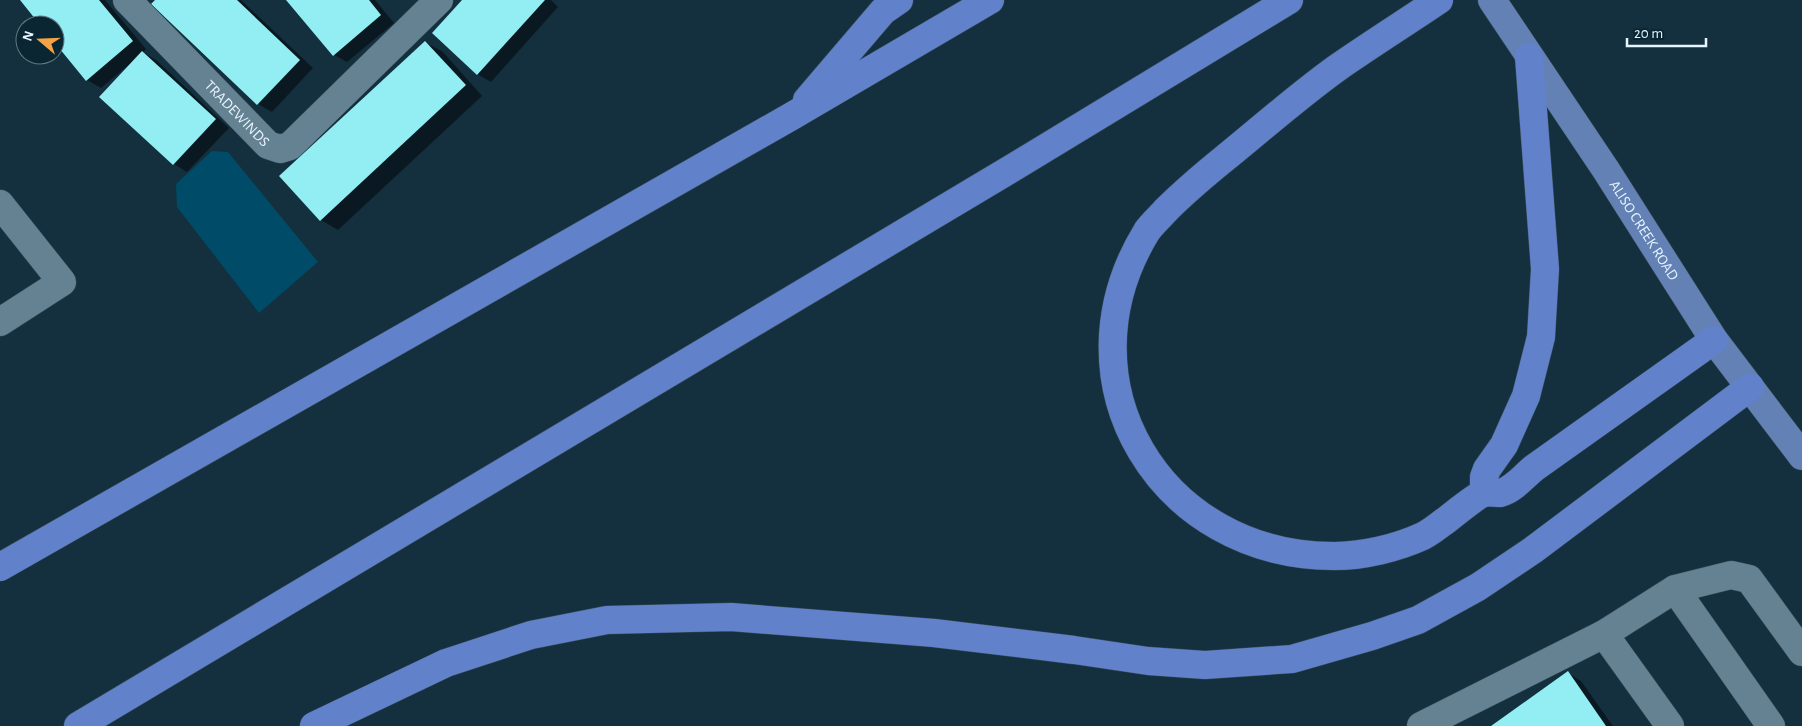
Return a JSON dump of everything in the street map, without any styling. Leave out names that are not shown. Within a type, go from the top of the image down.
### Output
[{"type":"highway","points":[[792,116],[883,10],[898,0]]},
{"type":"highway","points":[[0,567],[792,116],[990,0]]},
{"type":"highway","points":[[78,726],[1006,172],[1289,0]]},
{"type":"highway","points":[[1439,0],[1336,69],[1184,192],[1148,229],[1129,267],[1116,308],[1112,340],[1114,373],[1123,414],[1140,450],[1162,480],[1186,505],[1213,525],[1244,540],[1274,550],[1336,556],[1364,554],[1380,550],[1424,536],[1484,493],[1502,492],[1509,489],[1534,468],[1714,340]]},
{"type":"highway","points":[[1484,493],[1486,469],[1504,445],[1526,396],[1541,337],[1545,269],[1529,57]]},
{"type":"highway","points":[[314,726],[446,663],[531,635],[607,620],[731,617],[934,633],[1148,661],[1205,665],[1292,659],[1372,636],[1418,620],[1478,587],[1533,550],[1750,387]]},
{"type":"main road","name":"ALISO CREEK ROAD","points":[[1492,0],[1606,170],[1714,340],[1802,456]]},
{"type":"street","name":"TRADEWINDS","points":[[127,0],[268,145],[280,148],[290,146],[425,5]]},
{"type":"street","points":[[0,204],[62,282],[0,322]]},
{"type":"street","points":[[1421,726],[1604,634],[1675,589],[1731,574],[1749,579],[1802,652]]},
{"type":"street","points":[[1675,589],[1771,726]]},
{"type":"street","points":[[1604,634],[1670,726]]},
{"type":"shaded area","points":[[212,151],[228,152],[318,262],[259,313],[177,207],[176,184]]},
{"type":"building","points":[[20,0],[99,0],[133,41],[86,81],[65,55],[65,15],[32,15]]},
{"type":"building","points":[[155,0],[237,0],[300,60],[257,105],[151,4]]},
{"type":"building","points":[[286,0],[369,0],[381,15],[333,56]]},
{"type":"building","points":[[462,0],[545,0],[477,75],[432,33]]},
{"type":"building","points":[[425,41],[466,85],[320,221],[279,176]]},
{"type":"building","points":[[142,51],[216,119],[173,165],[99,97]]},
{"type":"building","points":[[1568,671],[1606,726],[1491,726]]}]
